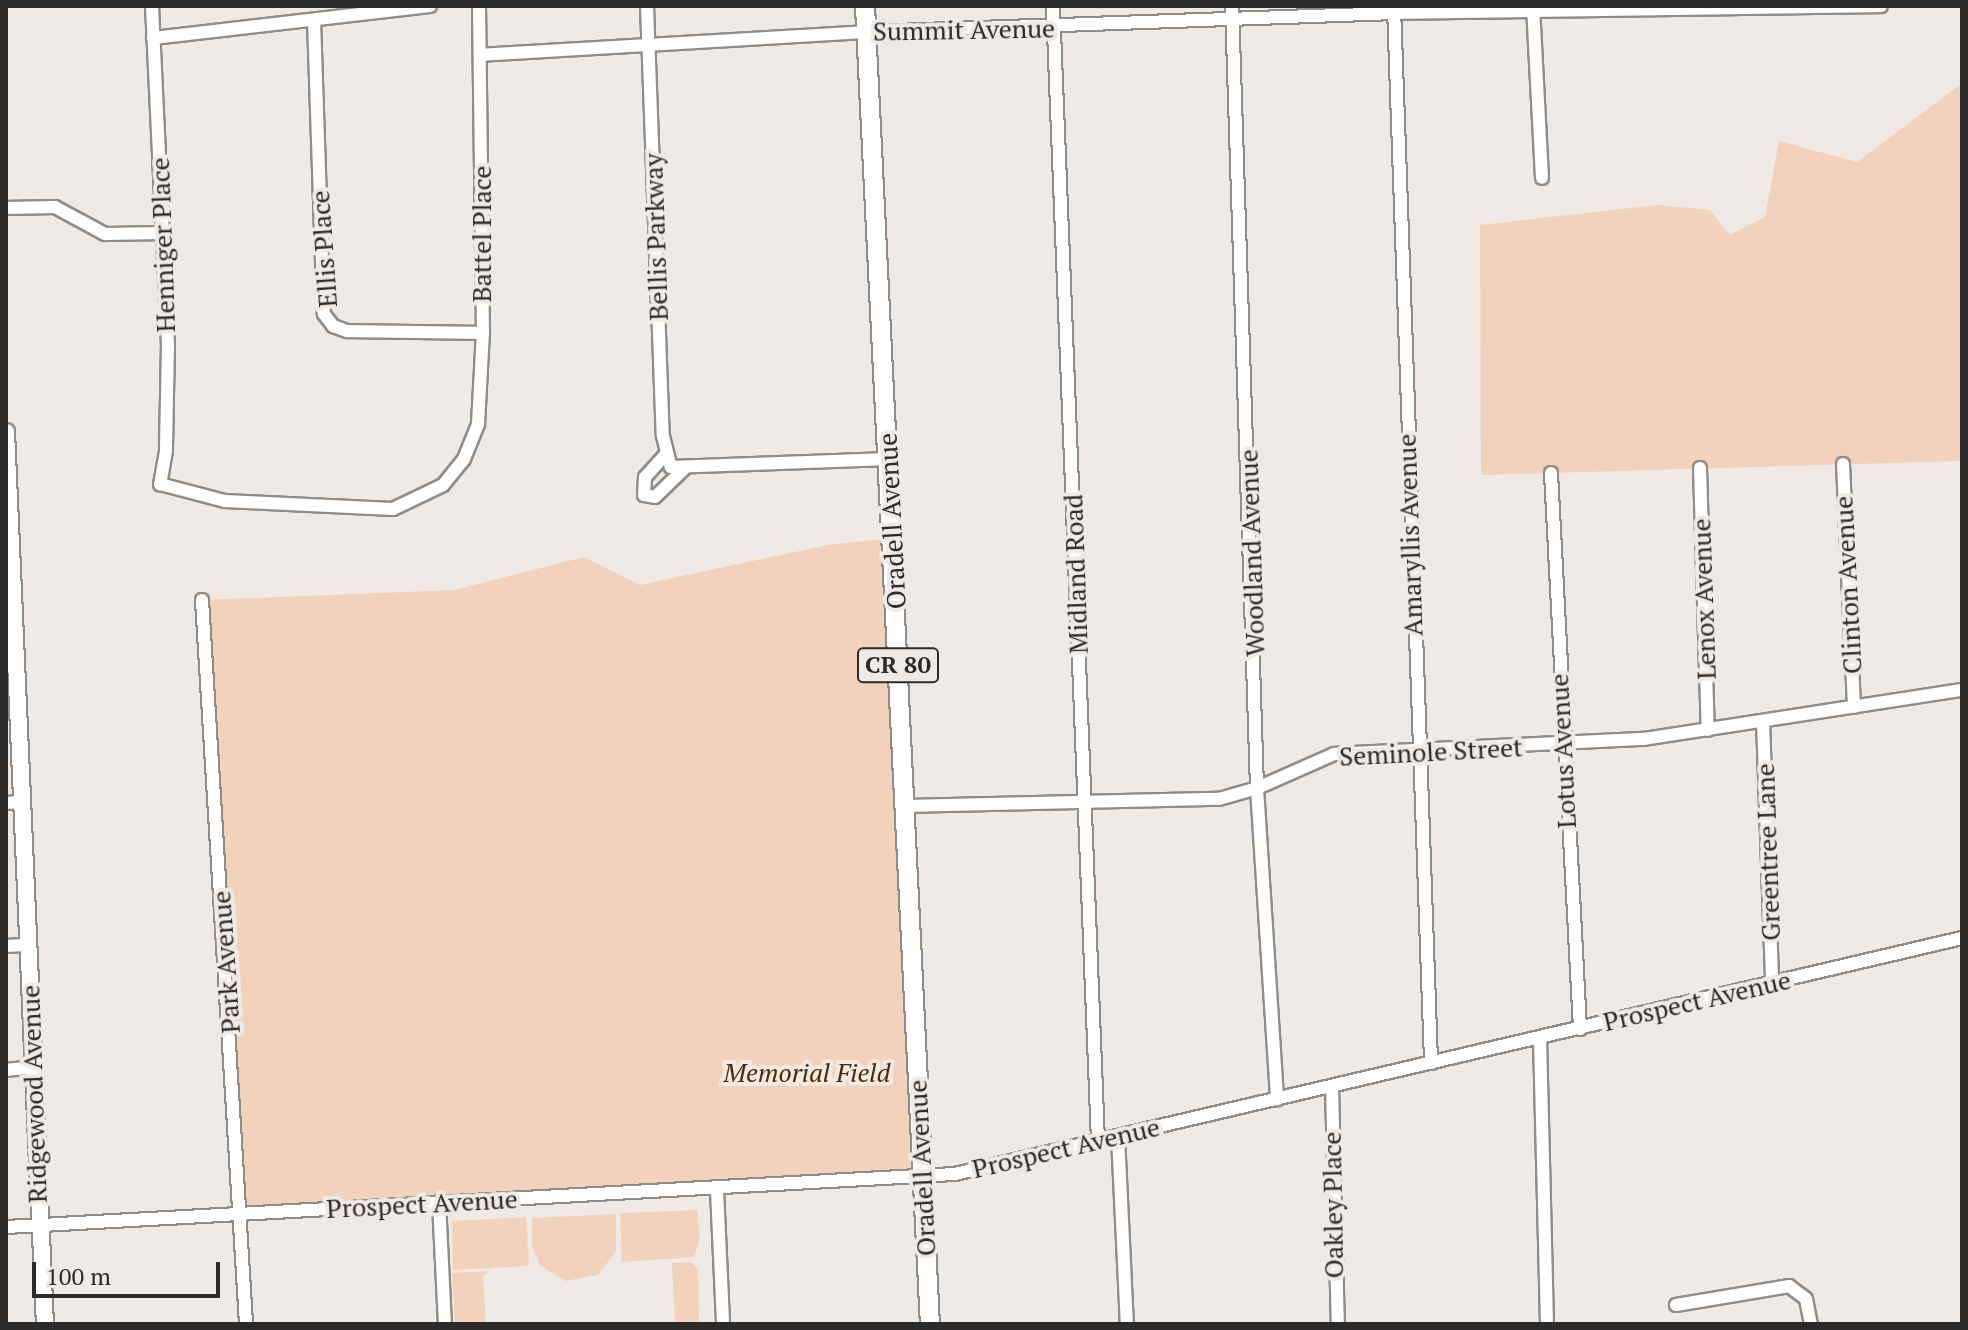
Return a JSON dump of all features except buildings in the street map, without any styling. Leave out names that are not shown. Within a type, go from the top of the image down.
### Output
[{"type":"main road","name":"Oradell Avenue","points":[[865,6],[930,1324]]},
{"type":"street","name":"Henniger Place","points":[[152,6],[164,233],[167,390],[160,484],[225,501],[393,509],[427,496],[464,459]]},
{"type":"street","points":[[153,38],[430,6]]},
{"type":"street","name":"Battel Place","points":[[464,459],[480,412],[483,333],[479,6]]},
{"type":"street","name":"Bellis Parkway","points":[[647,6],[666,454],[677,468]]},
{"type":"street","name":"Midland Road","points":[[1053,6],[1098,1141]]},
{"type":"street","name":"Woodland Avenue","points":[[1232,6],[1257,788],[1277,1099]]},
{"type":"street","name":"Summit Avenue","points":[[480,55],[867,32],[1233,22],[1394,9],[1881,6]]},
{"type":"street","name":"Amaryllis Avenue","points":[[1394,9],[1431,1063]]},
{"type":"street","points":[[1533,10],[1542,178]]},
{"type":"street","name":"Ellis Place","points":[[314,20],[324,314],[333,326],[347,331],[483,333]]},
{"type":"street","points":[[6,208],[55,207],[105,234],[164,233]]},
{"type":"street","name":"Ridgewood Avenue","points":[[6,432],[14,802],[28,945],[45,1324]]},
{"type":"street","points":[[666,454],[645,477],[644,495],[655,497],[677,468],[889,459]]},
{"type":"street","name":"Clinton Avenue","points":[[1843,464],[1854,707]]},
{"type":"street","name":"Lenox Avenue","points":[[1700,468],[1708,730]]},
{"type":"street","name":"Lotus Avenue","points":[[1551,473],[1562,745],[1580,1029]]},
{"type":"street","name":"Park Avenue","points":[[202,600],[246,1324]]},
{"type":"street","name":"Seminole Street","points":[[904,806],[1219,799],[1257,788],[1334,754],[1418,748],[1562,745],[1708,730],[1962,690]]},
{"type":"street","name":"Greentree Lane","points":[[1763,721],[1772,983]]},
{"type":"street","name":"Prospect Avenue","points":[[6,1227],[439,1202],[717,1190],[955,1174],[1962,938]]},
{"type":"street","points":[[6,946],[28,945]]},
{"type":"street","points":[[1540,1038],[1547,1324]]},
{"type":"street","points":[[6,1070],[34,1067]]},
{"type":"street","name":"Oakley Place","points":[[1332,1086],[1338,1324]]},
{"type":"street","points":[[1118,1136],[1127,1324]]},
{"type":"street","points":[[717,1190],[723,1324]]},
{"type":"street","points":[[439,1202],[445,1324]]},
{"type":"street","points":[[1676,1305],[1789,1286],[1806,1299],[1811,1324]]},
{"type":"green space","points":[[1962,83],[1962,461],[1481,475],[1480,225],[1658,205],[1710,210],[1730,235],[1765,217],[1779,141],[1857,162]]},
{"type":"green space","name":"Memorial Field","points":[[892,538],[923,1175],[241,1214],[202,600],[454,590],[584,557],[640,585],[828,545]]},
{"type":"green space","points":[[697,1210],[700,1238],[694,1257],[622,1262],[620,1213]]},
{"type":"green space","points":[[616,1214],[616,1251],[598,1275],[565,1281],[540,1265],[532,1247],[532,1218]]},
{"type":"green space","points":[[526,1217],[529,1266],[453,1270],[452,1221]]},
{"type":"green space","points":[[691,1262],[698,1269],[699,1324],[675,1324],[672,1263]]},
{"type":"green space","points":[[491,1271],[483,1276],[486,1324],[455,1324],[452,1273]]}]
